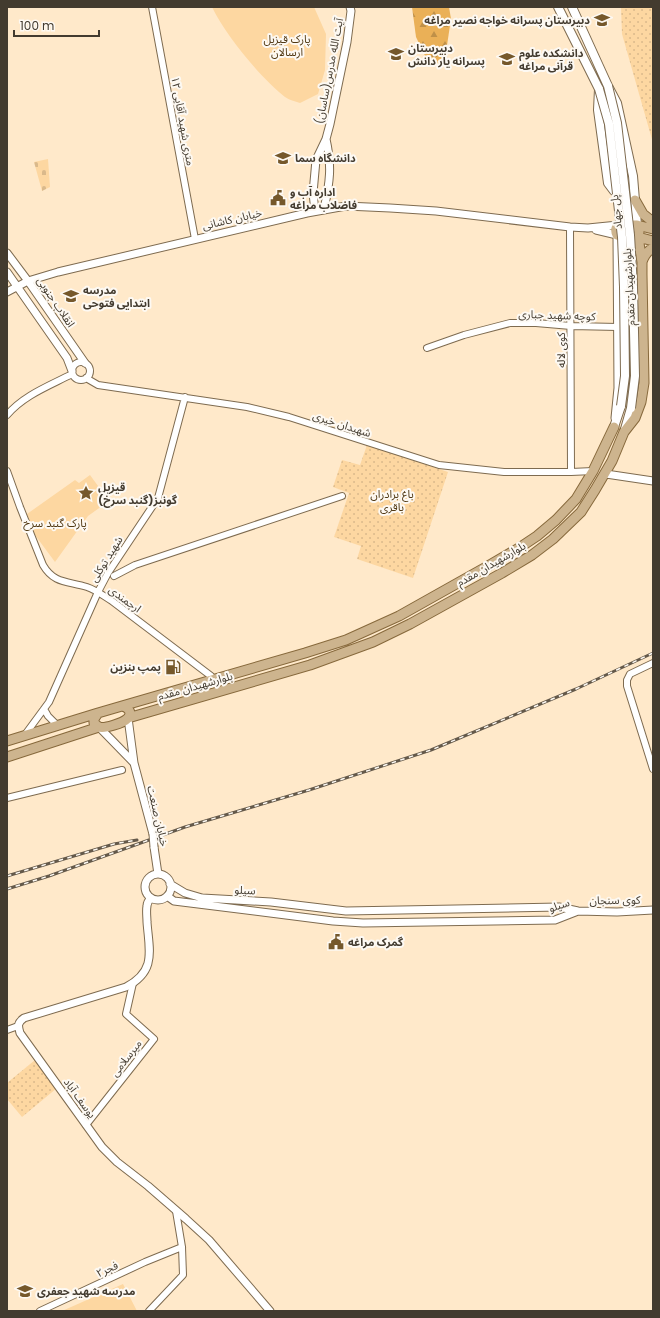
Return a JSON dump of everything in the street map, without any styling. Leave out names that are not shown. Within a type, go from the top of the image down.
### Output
[{"type":"main road","name":"پل جهاد","points":[[558,7],[599,89],[609,124],[622,237],[621,290],[625,376],[623,394],[614,426]]},
{"type":"main road","points":[[572,7],[617,103],[633,176],[637,225]]},
{"type":"main road","name":"پل جهاد","points":[[608,86],[617,123],[630,235],[633,287],[635,376],[631,408],[624,432]]},
{"type":"main road","points":[[599,89],[598,110],[608,184],[614,191],[624,192],[632,186],[633,176]]},
{"type":"main road","points":[[635,200],[643,214],[653,222]]},
{"type":"main road","points":[[653,228],[626,224],[618,225],[616,230],[617,235],[626,238],[638,237],[653,241]]},
{"type":"main road","name":"بلوارشهیدان مقدم","points":[[7,756],[99,727],[104,727],[128,718],[310,666],[340,655],[398,630],[532,555],[553,539],[580,512],[606,474],[624,432],[635,418],[641,402],[644,383],[643,292],[642,262],[637,225]]},
{"type":"main road","points":[[642,262],[644,256],[653,248]]},
{"type":"main road","points":[[621,290],[631,284],[638,286],[643,292]]},
{"type":"main road","name":"بلوارشهیدان مقدم","points":[[7,741],[344,641],[399,616],[519,548],[537,536],[556,520],[576,499],[593,471],[614,426]]},
{"type":"main road","points":[[122,706],[128,709],[130,713],[128,718]]},
{"type":"main road","points":[[98,713],[94,716],[94,721],[99,727]]},
{"type":"street","name":"۱۲ متری شهید آقایی","points":[[152,7],[195,239]]},
{"type":"street","name":"آیت الله مدرس(ساسان)","points":[[315,211],[313,192],[316,160],[326,139],[330,124],[347,42],[351,11],[350,7]]},
{"type":"street","name":"آیت الله مدرس(ساسان)","points":[[324,210],[329,185],[330,160],[326,139]]},
{"type":"street","name":"خیابان کاشانی","points":[[18,287],[28,281],[195,239],[315,211],[346,206],[436,211],[570,227],[588,228],[618,225]]},
{"type":"street","name":"کوی لاله","points":[[570,227],[571,472]]},
{"type":"street","name":"خیابان کاشانی","points":[[588,228],[617,235]]},
{"type":"street","points":[[614,426],[618,388],[618,327],[621,290],[617,235]]},
{"type":"street","name":"انقلاب جنوبی","points":[[7,253],[85,364]]},
{"type":"street","name":"انقلاب جنوبی","points":[[7,272],[67,358],[72,372]]},
{"type":"street","points":[[7,292],[18,287]]},
{"type":"street","name":"کوچه شهید جباری","points":[[427,348],[464,335],[510,323],[618,327]]},
{"type":"street","points":[[82,362],[85,364],[90,370],[86,378],[78,380],[73,377],[72,372],[74,366],[82,362]]},
{"type":"street","points":[[7,415],[12,409],[35,392],[72,372]]},
{"type":"street","name":"شهیدان خیری","points":[[86,378],[98,384],[247,407],[286,416],[439,465],[504,472],[593,471]]},
{"type":"street","name":"شهید توکلی","points":[[24,736],[49,702],[108,573],[158,498],[185,397]]},
{"type":"street","name":"ارجمندی","points":[[7,471],[43,565],[48,573],[56,579],[86,587],[98,592],[112,601],[211,676],[212,680]]},
{"type":"street","points":[[606,474],[653,481]]},
{"type":"street","points":[[114,576],[135,565],[342,496]]},
{"type":"street","points":[[653,663],[630,674],[627,680],[627,686],[653,769]]},
{"type":"street","points":[[44,710],[58,726]]},
{"type":"street","name":"خیابان صنعت","points":[[128,718],[134,763],[153,834],[158,874]]},
{"type":"street","name":"خیابان صنعت","points":[[99,727],[134,763]]},
{"type":"street","points":[[7,798],[122,770]]},
{"type":"street","points":[[158,874],[166,877],[170,884],[170,892],[167,896],[160,900],[151,898],[146,892],[145,883],[151,876],[158,874]]},
{"type":"street","name":"سیلو","points":[[170,884],[185,893],[223,904],[271,902],[337,910],[366,911],[558,907],[578,911]]},
{"type":"street","name":"سیلو","points":[[167,896],[174,901],[223,904],[333,921],[363,923],[555,920],[578,911]]},
{"type":"street","points":[[7,1030],[18,1026],[20,1021],[24,1018],[126,987],[133,983],[146,970],[150,958],[146,907],[151,898]]},
{"type":"street","points":[[333,921],[337,910]]},
{"type":"street","name":"کوی سنجان","points":[[578,911],[617,912],[653,910]]},
{"type":"street","name":"میرسلامی","points":[[86,1125],[154,1039],[126,1014],[133,983]]},
{"type":"street","name":"یوسف آباد","points":[[18,1026],[20,1033],[102,1147],[117,1162],[148,1186],[209,1240],[270,1311]]},
{"type":"street","points":[[149,1311],[183,1275],[182,1247],[176,1211]]},
{"type":"street","name":"فجر۲","points":[[40,1311],[51,1309],[146,1262],[182,1247]]},
{"type":"green space","name":"پارک قیزیل ارسالان","points":[[212,7],[314,7],[326,34],[325,70],[318,94],[300,103],[290,100],[275,89],[244,55]]},
{"type":"green space","points":[[412,7],[449,7],[451,19],[444,65],[427,60],[416,37]]},
{"type":"green space","points":[[621,7],[653,7],[653,143],[622,34]]},
{"type":"green space","points":[[48,159],[50,187],[42,191],[34,162]]},
{"type":"green space","name":"باغ برادران باقری","points":[[367,445],[448,472],[413,578],[357,559],[361,546],[334,537],[349,493],[333,487],[342,460],[360,465]]},
{"type":"green space","name":"پارک گنبد سرخ","points":[[90,475],[109,501],[88,516],[55,562],[35,535],[27,514],[75,480],[79,483]]},
{"type":"green space","points":[[35,1060],[57,1088],[22,1117],[7,1099],[7,1083]]},
{"type":"green space","points":[[123,1284],[137,1311],[62,1311]]},
{"type":"railway","points":[[7,889],[49,876],[185,827],[309,790],[431,750],[576,689],[653,653]]},
{"type":"railway","points":[[7,876],[114,844],[137,840]]},
{"type":"place","name":"دبیرستان پسرانه خواجه نصیر مراغه","points":[[602,20]]},
{"type":"place","name":"دبیرستان پسرانه یار دانش","points":[[396,54]]},
{"type":"place","name":"دانشکده علوم قرآنی مراغه","points":[[507,59]]},
{"type":"place","name":"دانشگاه سما","points":[[283,158]]},
{"type":"place","name":"اداره آب و فاضلاب مراغه","points":[[278,198]]},
{"type":"place","name":"مدرسه ابتدایی فتوحی","points":[[71,296]]},
{"type":"place","name":"قیزیل گونبز(گنبد سرخ)","points":[[86,493]]},
{"type":"place","name":"پمپ بنزین","points":[[173,667]]},
{"type":"place","name":"گمرک مراغه","points":[[336,942]]},
{"type":"place","name":"مدرسه شهید جعفری","points":[[25,1291]]}]
